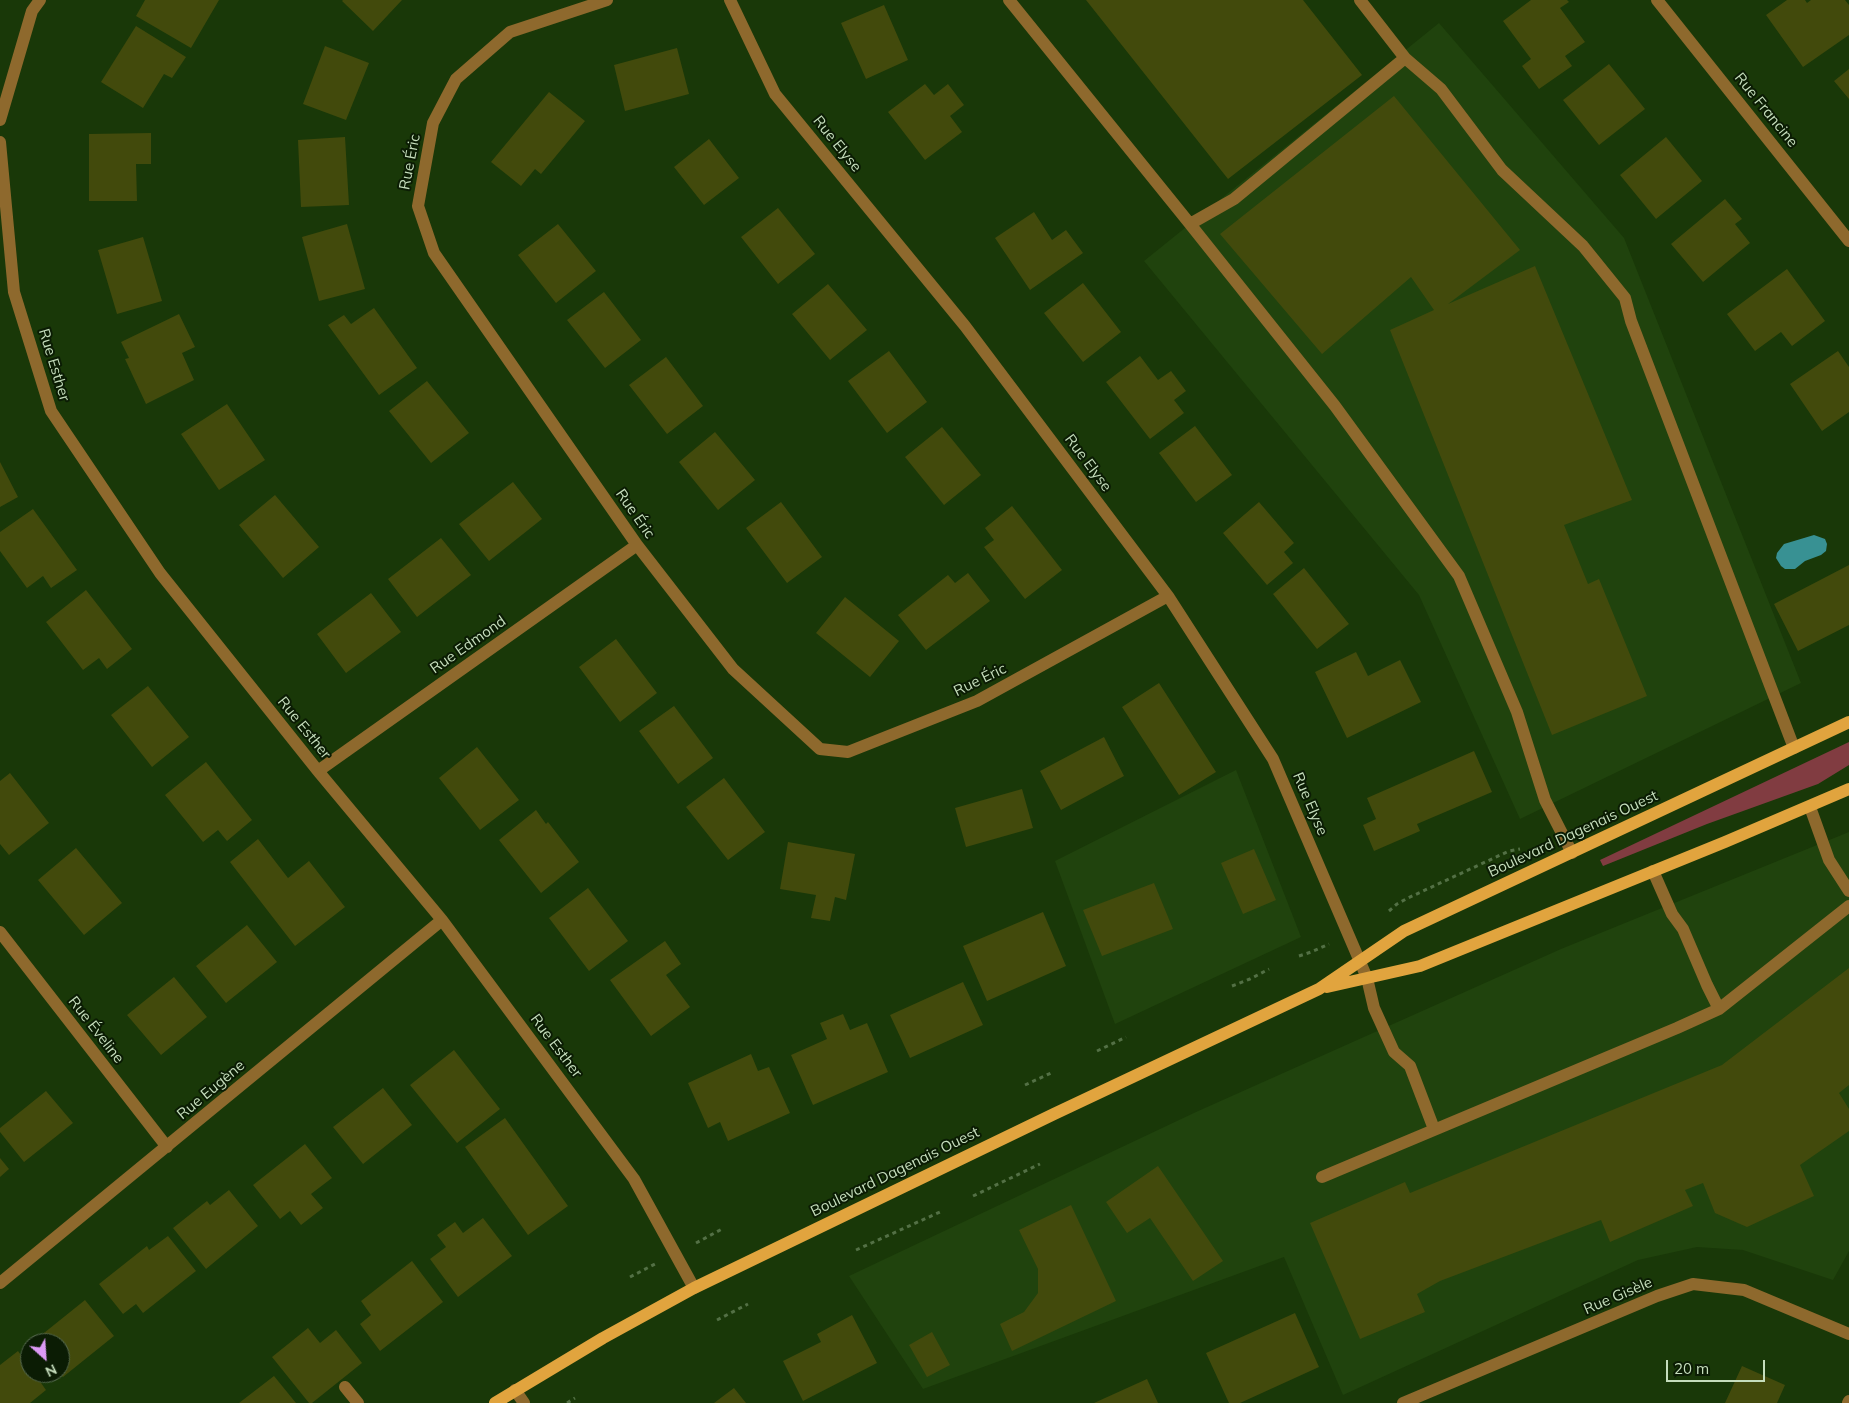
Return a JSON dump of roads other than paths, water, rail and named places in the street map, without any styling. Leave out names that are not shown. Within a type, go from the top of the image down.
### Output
[{"type":"main road","name":"Boulevard Dagenais Ouest","points":[[495,1403],[603,1338],[694,1288],[1054,1114],[1320,989],[1404,931],[1849,722]]},
{"type":"main road","name":"Boulevard Dagenais Ouest","points":[[1320,989],[1420,966],[1810,807],[1849,789]]},
{"type":"street","points":[[0,120],[32,11],[40,0]]},
{"type":"street","name":"Rue Éric","points":[[607,0],[510,32],[456,80],[434,123],[418,206],[434,253],[637,545],[733,669],[820,748],[848,752],[977,702],[1168,596]]},
{"type":"street","name":"Rue Elyse","points":[[730,0],[775,94],[965,326],[1168,596],[1273,759],[1367,978],[1374,1008],[1394,1052],[1410,1066],[1434,1129]]},
{"type":"street","points":[[1009,0],[1335,406],[1459,576],[1517,712],[1545,800],[1572,853]]},
{"type":"street","points":[[1360,0],[1405,58],[1441,88],[1502,170],[1583,246],[1625,298],[1635,330],[1794,748]]},
{"type":"street","name":"Rue Francine","points":[[1657,0],[1849,241]]},
{"type":"street","points":[[1190,224],[1234,199],[1405,58]]},
{"type":"street","name":"Rue Esther","points":[[0,142],[14,292],[51,411],[160,573],[318,771],[442,920],[634,1179],[694,1288]]},
{"type":"street","name":"Rue Edmond","points":[[318,771],[637,545]]},
{"type":"street","points":[[1810,807],[1829,860],[1849,891]]},
{"type":"street","points":[[1653,871],[1672,914],[1683,929],[1719,1009]]},
{"type":"street","points":[[1322,1176],[1719,1009],[1849,906]]},
{"type":"street","name":"Rue Eugène","points":[[0,1282],[442,920]]},
{"type":"street","name":"Rue Éveline","points":[[0,932],[167,1147]]},
{"type":"street","name":"Rue Gisèle","points":[[1403,1403],[1656,1296],[1693,1284],[1744,1290],[1849,1334]]},
{"type":"street","points":[[345,1387],[358,1403]]},
{"type":"street","points":[[515,1390],[524,1403]]},
{"type":"water","points":[[1814,535],[1825,539],[1827,544],[1826,551],[1805,561],[1795,569],[1785,569],[1781,566],[1776,558],[1777,553],[1784,544]]}]
